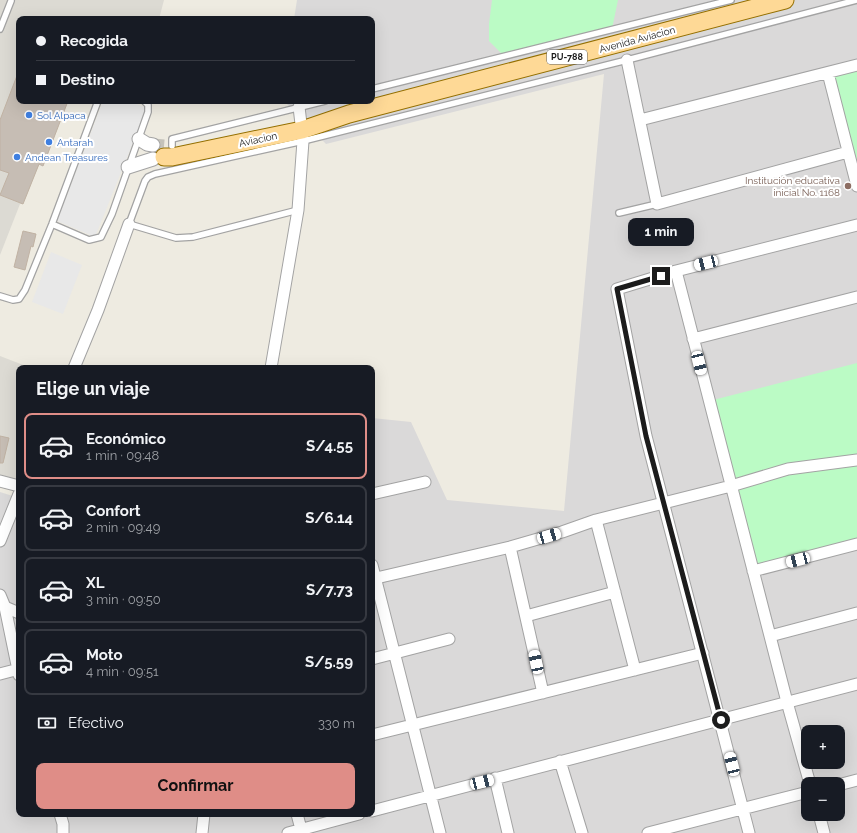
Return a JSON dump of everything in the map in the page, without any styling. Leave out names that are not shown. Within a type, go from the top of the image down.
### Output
[{"type":"main road","name":"Avenida Aviacion","points":[[349,114],[785,0]]},
{"type":"main road","name":"Aviacion","points":[[163,152],[349,114]]},
{"type":"street","points":[[627,60],[657,204],[848,152]]},
{"type":"street","points":[[640,120],[857,65]]},
{"type":"street","points":[[828,73],[857,186]]},
{"type":"street","points":[[272,365],[298,210],[301,125]]},
{"type":"street","points":[[139,139],[163,152]]},
{"type":"street","name":"Aviacion","points":[[128,167],[163,152]]},
{"type":"street","points":[[75,365],[98,310],[129,224]]},
{"type":"street","points":[[750,833],[646,436],[617,289],[676,271],[857,225]]},
{"type":"street","points":[[676,271],[787,702],[808,777]]},
{"type":"street","points":[[693,339],[857,296]]},
{"type":"street","points":[[375,579],[510,547],[562,532],[596,520],[731,486],[788,469],[857,460]]},
{"type":"street","points":[[0,481],[16,485]]},
{"type":"street","points":[[375,493],[424,482]]},
{"type":"street","points":[[0,541],[16,501]]},
{"type":"street","points":[[596,520],[635,670]]},
{"type":"street","points":[[753,571],[857,544]]},
{"type":"street","points":[[510,547],[543,694]]},
{"type":"street","points":[[375,583],[440,833]]},
{"type":"street","points":[[526,616],[615,592]]},
{"type":"street","points":[[0,595],[5,607],[16,657]]},
{"type":"street","points":[[5,607],[16,612]]},
{"type":"street","points":[[770,636],[857,613]]},
{"type":"street","points":[[375,658],[449,639]]},
{"type":"street","points":[[375,735],[703,653]]},
{"type":"street","points":[[0,674],[16,671]]},
{"type":"street","points":[[375,810],[857,684]]},
{"type":"street","points":[[560,761],[582,833]]},
{"type":"street","points":[[495,778],[508,833]]},
{"type":"street","points":[[845,783],[857,780]]},
{"type":"street","points":[[648,833],[801,794]]},
{"type":"street","points":[[61,817],[63,833]]},
{"type":"street","points":[[202,833],[204,817]]},
{"type":"street","points":[[298,817],[301,831]]},
{"type":"street","points":[[288,833],[301,831],[350,817]]},
{"type":"street","points":[[820,821],[824,833]]},
{"type":"lane","points":[[375,88],[731,0]]},
{"type":"lane","points":[[163,152],[172,139],[301,125],[627,60],[857,0]]},
{"type":"lane","points":[[0,29],[11,1]]},
{"type":"lane","points":[[0,296],[13,300],[19,299],[25,290],[52,224],[97,104]]},
{"type":"lane","points":[[52,224],[89,240],[101,237],[112,214],[139,139],[148,112],[147,104]]},
{"type":"lane","points":[[298,210],[193,237],[176,238],[129,224],[145,181],[148,177],[301,125],[322,104]]},
{"type":"lane","points":[[619,213],[657,204]]},
{"type":"shaded area","points":[[0,0],[164,0],[160,16],[16,16],[16,104],[67,104],[43,166],[39,165],[23,204],[20,204],[0,255]]},
{"type":"shaded area","points":[[297,0],[857,0],[857,833],[0,833],[0,492],[16,497],[16,817],[375,817],[375,418],[411,422],[447,500],[564,511],[604,74],[326,144],[287,104],[375,104],[375,16],[294,16]]},
{"type":"shaded area","points":[[102,104],[136,104],[147,108],[95,237],[57,221]]},
{"type":"shaded area","points":[[51,252],[82,265],[63,314],[32,302]]},
{"type":"shaded area","points":[[0,356],[23,365],[16,365],[16,481],[0,477]]},
{"type":"green space","points":[[492,0],[618,0],[612,29],[507,59],[489,41],[489,24]]},
{"type":"green space","points":[[857,65],[857,186],[828,73]]},
{"type":"green space","points":[[857,363],[857,544],[753,571],[709,401]]},
{"type":"building","points":[[16,78],[16,104],[67,104],[43,166],[39,164],[23,204],[0,195],[9,173],[0,170],[0,120]]},
{"type":"building","points":[[23,231],[36,234],[33,247],[31,246],[25,270],[14,267]]},
{"type":"building","points":[[0,436],[9,438],[3,463],[0,463]]},
{"type":"tunnel","points":[[153,145],[164,146]]},
{"type":"place","name":"Sol Alpaca","points":[[29,115]]},
{"type":"place","name":"Antarah","points":[[49,142]]},
{"type":"place","name":"Andean Treasures","points":[[17,157]]},
{"type":"place","name":"Institución educativa inicial No. 1168","points":[[848,186]]},
{"type":"route","points":[[661,276],[617,289],[646,436],[721,720]]}]
